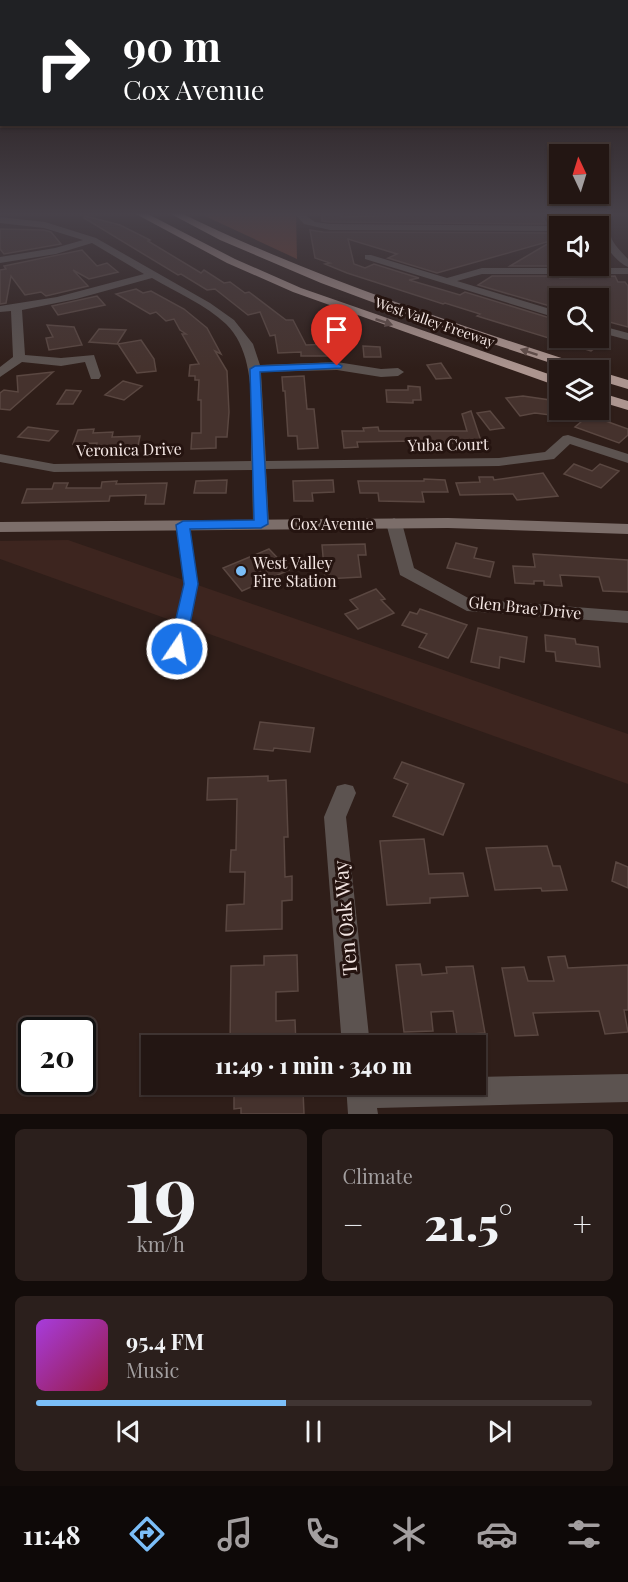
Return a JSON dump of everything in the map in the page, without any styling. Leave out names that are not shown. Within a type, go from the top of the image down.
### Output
[{"type":"highway","name":"West Valley Freeway","points":[[240,265],[297,290],[549,379]]},
{"type":"highway","name":"West Valley Freeway","points":[[282,265],[322,282],[554,360]]},
{"type":"highway","points":[[609,379],[628,385]]},
{"type":"highway","points":[[609,400],[628,406]]},
{"type":"main road","name":"Cox Avenue","points":[[0,527],[394,523],[628,530]]},
{"type":"street","points":[[134,265],[206,305],[230,322],[247,344],[255,369],[261,524]]},
{"type":"street","points":[[393,265],[549,313]]},
{"type":"street","points":[[446,282],[466,274],[482,271],[628,271]]},
{"type":"street","points":[[0,309],[16,308],[90,292],[151,275]]},
{"type":"street","points":[[16,308],[19,358]]},
{"type":"street","points":[[609,331],[628,337]]},
{"type":"street","points":[[0,373],[19,358],[61,362],[90,358],[95,376]]},
{"type":"street","points":[[255,369],[337,366],[381,373],[398,372]]},
{"type":"street","name":"Yuba Court","points":[[259,465],[499,462],[549,456],[568,439],[628,459]]},
{"type":"street","name":"Veronica Drive","points":[[0,458],[54,468],[259,465]]},
{"type":"street","name":"Glen Brae Drive","points":[[394,523],[406,571],[467,604],[628,617]]},
{"type":"street","name":"Ten Oak Way","points":[[345,793],[335,817],[355,1035]]},
{"type":"street","points":[[361,1098],[628,1088]]},
{"type":"lane","points":[[177,649],[191,584],[183,525]]},
{"type":"shaded area","points":[[68,540],[628,734],[628,784],[0,559],[0,541]]},
{"type":"building","points":[[109,265],[118,272],[89,279],[73,270],[88,286],[46,296],[41,292],[25,295],[11,276],[6,303],[0,304],[0,270],[6,269],[4,266]]},
{"type":"building","points":[[161,265],[188,265],[201,273],[204,270],[224,283],[230,282],[245,293],[249,292],[286,320],[293,320],[306,345],[330,344],[332,356],[301,356],[301,352],[278,353],[275,335],[270,336],[260,312],[248,315],[215,289],[207,290],[181,274],[178,275]]},
{"type":"building","points":[[327,265],[357,265],[365,268],[377,265],[419,278],[409,280],[460,295],[465,292],[549,318],[549,338],[477,316],[480,314]]},
{"type":"building","points":[[411,265],[465,265],[437,273]]},
{"type":"building","points":[[549,265],[549,266],[510,266]]},
{"type":"building","points":[[492,276],[560,276],[560,278],[567,278],[615,276],[618,282],[625,282],[628,286],[628,327],[609,322],[609,288],[549,288],[549,306],[478,285]]},
{"type":"building","points":[[136,289],[143,293],[151,291],[184,309],[207,328],[221,354],[215,351],[227,371],[229,412],[227,437],[216,437],[216,448],[191,449],[192,433],[201,433],[201,400],[198,400],[199,380],[195,380],[195,376],[189,376],[190,365],[199,364],[182,334],[186,334],[180,330],[174,319],[166,321],[156,312],[150,314],[116,294]]},
{"type":"building","points":[[97,296],[105,305],[58,315],[52,306]]},
{"type":"building","points":[[47,325],[74,327],[82,345],[49,350],[46,338],[53,337]]},
{"type":"building","points":[[99,329],[126,330],[117,344],[89,342]]},
{"type":"building","points":[[141,340],[154,359],[156,371],[137,373],[118,344]]},
{"type":"building","points":[[363,346],[380,347],[381,357],[364,357]]},
{"type":"building","points":[[441,363],[451,378],[436,379],[427,365]]},
{"type":"building","points":[[53,372],[10,410],[0,409],[0,393],[4,390],[18,392],[17,376]]},
{"type":"building","points":[[304,376],[307,409],[314,409],[318,448],[298,449],[297,436],[288,436],[282,377]]},
{"type":"building","points":[[123,381],[142,386],[124,400],[105,395]]},
{"type":"building","points":[[408,386],[420,387],[421,400],[413,400],[413,403],[387,402],[386,390],[408,390]]},
{"type":"building","points":[[66,390],[81,391],[73,404],[57,404]]},
{"type":"building","points":[[523,396],[549,400],[549,415],[535,413],[520,416],[506,398]]},
{"type":"building","points":[[471,411],[483,447],[472,447],[471,443],[431,443],[431,446],[418,446],[416,441],[357,442],[358,447],[344,448],[342,431],[364,431],[363,428],[378,427],[379,431],[467,431],[462,414]]},
{"type":"building","points":[[490,411],[504,428],[490,430],[477,413]]},
{"type":"building","points":[[583,420],[603,420],[628,429],[628,435],[619,443],[575,427]]},
{"type":"building","points":[[28,427],[58,431],[49,441],[18,437]]},
{"type":"building","points":[[94,429],[93,433],[113,432],[112,437],[140,436],[137,451],[95,452],[97,443],[73,444],[78,430]]},
{"type":"building","points":[[574,464],[592,471],[600,464],[619,471],[601,488],[564,474]]},
{"type":"building","points":[[543,473],[558,496],[517,500],[513,494],[460,495],[456,483],[480,482],[479,477],[493,477],[494,480]]},
{"type":"building","points":[[424,479],[445,480],[448,492],[422,492],[424,502],[379,501],[378,493],[360,493],[358,481],[424,481]]},
{"type":"building","points":[[227,480],[226,493],[194,493],[196,481]]},
{"type":"building","points":[[333,480],[334,492],[312,493],[313,501],[294,501],[293,481]]},
{"type":"building","points":[[117,481],[116,484],[167,483],[164,504],[145,504],[146,495],[110,496],[109,501],[22,503],[27,489],[52,489],[54,483],[68,483],[66,488],[101,488],[102,482]]},
{"type":"building","points":[[456,543],[477,548],[474,558],[494,562],[490,577],[447,568]]},
{"type":"building","points":[[365,544],[366,555],[358,555],[361,577],[325,579],[322,545]]},
{"type":"building","points":[[269,549],[289,570],[242,591],[223,568]]},
{"type":"building","points":[[533,554],[628,560],[628,592],[603,591],[599,577],[560,575],[562,586],[544,585],[544,581],[534,581],[534,584],[515,583],[513,566],[535,567]]},
{"type":"building","points":[[376,589],[385,599],[381,600],[394,613],[358,629],[345,614],[358,609],[350,600]]},
{"type":"building","points":[[420,609],[467,625],[448,658],[419,647],[427,634],[402,625],[410,612],[417,614]]},
{"type":"building","points":[[478,628],[527,637],[524,662],[500,657],[499,668],[471,662]]},
{"type":"building","points":[[545,635],[575,639],[576,644],[598,647],[600,667],[556,661],[555,652],[546,651]]},
{"type":"building","points":[[260,722],[314,728],[310,752],[274,748],[273,751],[254,749]]},
{"type":"building","points":[[402,762],[464,784],[443,835],[393,816],[408,784],[394,778]]},
{"type":"building","points":[[268,776],[268,781],[286,780],[288,837],[284,837],[285,877],[292,876],[292,900],[282,901],[282,929],[226,931],[227,905],[244,904],[245,872],[230,872],[231,850],[236,850],[237,799],[207,800],[208,778]]},
{"type":"building","points":[[424,839],[429,874],[463,873],[468,896],[430,898],[430,903],[387,905],[380,841]]},
{"type":"building","points":[[547,846],[553,866],[560,866],[567,890],[542,891],[541,888],[495,890],[486,848]]},
{"type":"building","points":[[616,862],[628,867],[628,888],[612,881]]},
{"type":"building","points":[[297,955],[298,991],[276,992],[276,1021],[295,1020],[296,1035],[230,1035],[231,966],[264,965],[264,956]]},
{"type":"building","points":[[565,956],[568,968],[628,965],[628,1010],[624,1010],[628,1032],[605,1034],[599,1011],[533,1013],[538,1035],[515,1036],[502,968],[524,967],[528,981],[554,981],[548,957]]},
{"type":"building","points":[[420,964],[422,975],[447,973],[446,967],[473,966],[485,1033],[457,1035],[453,1011],[431,1012],[433,1031],[404,1032],[396,965]]},
{"type":"building","points":[[234,1095],[303,1095],[304,1114],[241,1114],[241,1108],[234,1109]]},
{"type":"place","name":"West Valley Fire Station","points":[[241,571]]},
{"type":"route","points":[[177,649],[191,584],[183,525],[261,524],[255,369],[337,366]]}]
